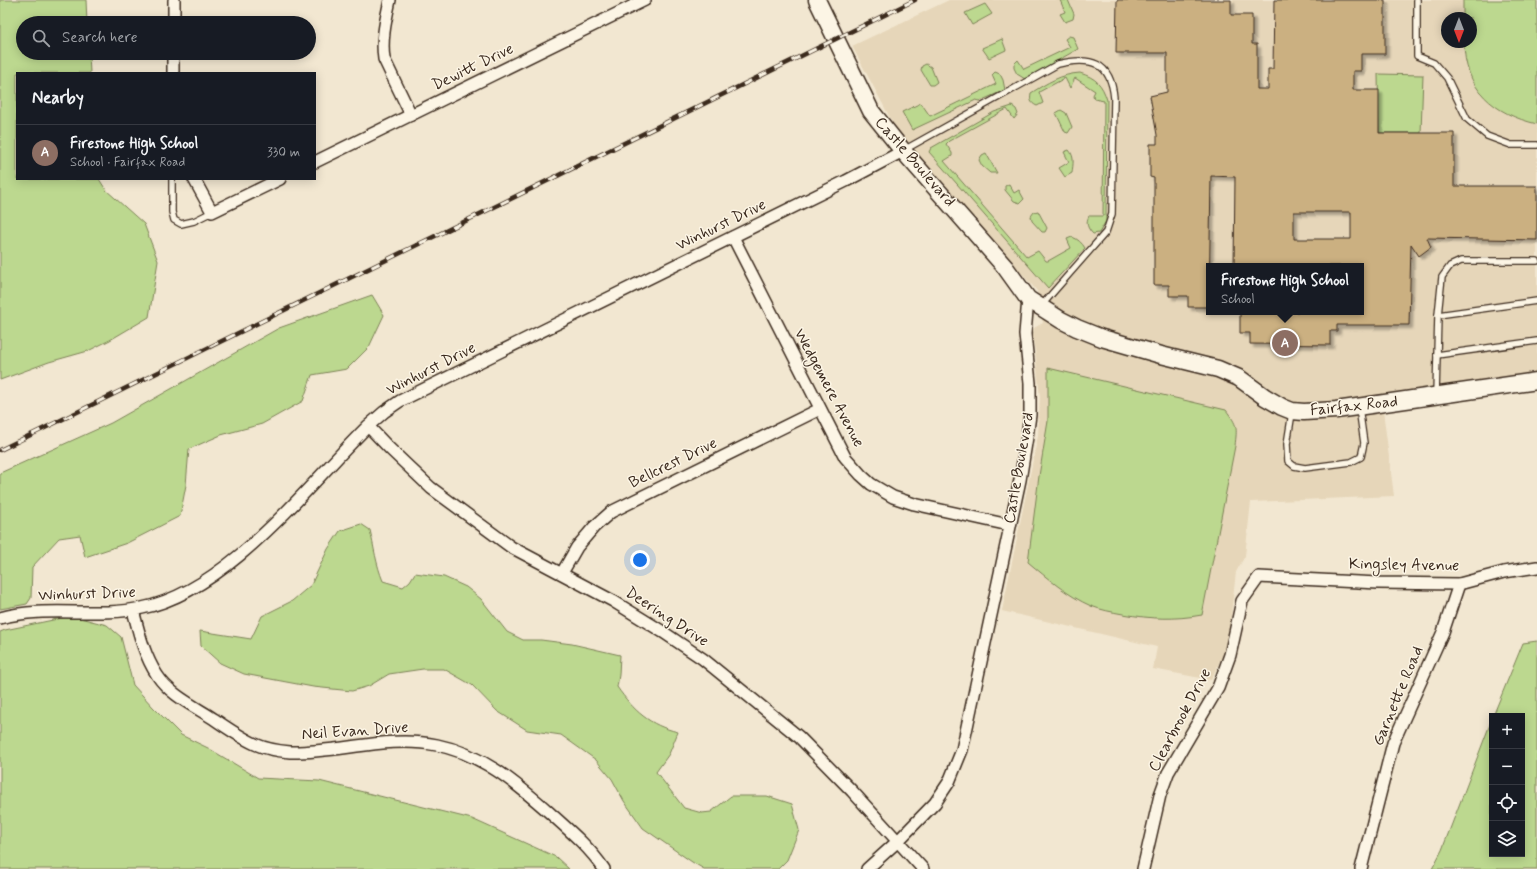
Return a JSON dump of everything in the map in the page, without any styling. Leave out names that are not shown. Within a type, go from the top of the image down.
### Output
[{"type":"street","points":[[174,0],[174,16]]},
{"type":"street","points":[[390,0],[385,23],[382,49],[384,59],[411,115]]},
{"type":"street","name":"Dewitt Drive","points":[[316,162],[645,0]]},
{"type":"street","name":"Castle Boulevard","points":[[817,0],[871,111],[903,151],[1005,267],[1034,303],[1026,334],[1030,383],[1030,415],[1027,437],[1020,480],[1009,525],[962,750],[949,782],[935,803],[898,841],[867,869]]},
{"type":"street","points":[[172,72],[173,60]]},
{"type":"street","name":"Winhurst Drive","points":[[0,618],[31,612],[105,612],[133,610],[171,600],[199,586],[225,567],[256,540],[368,426],[400,401],[846,181],[903,151]]},
{"type":"street","points":[[195,180],[212,212],[278,180]]},
{"type":"street","name":"Wedgemere Avenue","points":[[733,237],[845,457],[861,474],[882,491],[914,504],[1009,525]]},
{"type":"street","name":"Fairfax Road","points":[[1034,303],[1077,328],[1102,338],[1218,369],[1239,378],[1272,402],[1292,411],[1315,412],[1359,407],[1537,381]]},
{"type":"street","name":"Bellcrest Drive","points":[[562,573],[577,547],[594,527],[610,512],[820,409]]},
{"type":"street","name":"Deering Drive","points":[[368,426],[431,488],[511,547],[620,605],[703,659],[799,737],[818,755],[923,869]]},
{"type":"street","name":"Kingsley Avenue","points":[[1292,578],[1378,583],[1459,584],[1504,572],[1537,567]]},
{"type":"street","name":"Clearbrook Drive","points":[[1143,869],[1160,795],[1174,762],[1218,688],[1230,655],[1242,601],[1259,577],[1292,578]]},
{"type":"street","name":"Garnette Road","points":[[1361,869],[1393,743],[1442,632],[1459,584]]},
{"type":"street","name":"Neil Evan Drive","points":[[133,610],[146,655],[158,676],[179,697],[242,737],[265,748],[290,752],[390,742],[414,742],[438,745],[460,752],[507,776],[568,829],[604,869]]},
{"type":"lane","points":[[1417,0],[1417,56],[1434,63],[1447,78],[1467,119],[1487,136],[1511,145],[1537,145]]},
{"type":"lane","points":[[903,151],[1058,64],[1082,60],[1099,66],[1106,73],[1113,85],[1114,98],[1113,208],[1110,226],[1090,251],[1034,303]]},
{"type":"lane","points":[[172,180],[172,212],[174,220],[181,224],[194,221],[212,212]]},
{"type":"lane","points":[[1436,396],[1438,315],[1442,277],[1450,266],[1461,261],[1537,262]]},
{"type":"lane","points":[[1438,315],[1537,302]]},
{"type":"lane","points":[[1437,355],[1537,341]]},
{"type":"lane","points":[[1292,411],[1287,444],[1288,461],[1294,466],[1305,468],[1352,462],[1362,457],[1364,443],[1359,407]]},
{"type":"shaded area","points":[[949,0],[1537,0],[1537,373],[1381,395],[1394,496],[1251,502],[1245,556],[1236,572],[1230,625],[1223,655],[1211,680],[1153,669],[1157,647],[1002,611],[1038,436],[1040,397],[1032,336],[1034,328],[1043,323],[1037,291],[896,129],[852,46]]},
{"type":"green space","points":[[0,0],[86,0],[87,16],[16,16],[16,60],[89,60],[90,72],[16,72],[16,180],[100,180],[106,190],[144,224],[158,261],[149,317],[88,351],[49,362],[0,380]]},
{"type":"green space","points":[[1060,0],[1068,0],[1074,14],[1073,19],[1065,22],[1060,14],[1065,12]]},
{"type":"green space","points":[[1463,0],[1537,0],[1537,124],[1507,114],[1484,97],[1476,86],[1469,73],[1465,59],[1464,48],[1477,48],[1477,12],[1463,12]]},
{"type":"green space","points":[[985,4],[992,14],[972,25],[965,13]]},
{"type":"green space","points":[[1069,36],[1073,37],[1078,49],[1025,79],[1017,74],[1014,64],[1018,60],[1024,69],[1070,47],[1065,39]]},
{"type":"green space","points":[[1002,39],[1006,50],[989,58],[982,48]]},
{"type":"green space","points":[[926,64],[931,67],[937,82],[933,85],[930,85],[921,70],[922,66]]},
{"type":"green space","points":[[995,72],[1000,74],[1005,90],[980,101],[976,100],[912,130],[902,112],[921,103],[930,116],[996,84],[992,75]]},
{"type":"green space","points":[[1080,73],[1098,82],[1107,100],[1106,221],[1099,233],[1093,234],[1088,226],[1087,221],[1089,216],[1103,216],[1104,101],[1094,99],[1093,95],[1095,91],[1075,78],[1070,88],[1065,78],[1039,92],[1043,103],[1037,106],[1033,104],[1031,99],[1031,93],[1060,77]]},
{"type":"green space","points":[[1378,74],[1423,75],[1421,133],[1379,133]]},
{"type":"green space","points":[[1012,106],[1016,109],[1018,114],[1014,119],[1007,109],[949,141],[946,144],[952,153],[952,156],[944,161],[1027,257],[1038,251],[1046,261],[1048,261],[1071,248],[1067,239],[1072,237],[1083,244],[1085,248],[1048,288],[929,152],[931,148],[994,112]]},
{"type":"green space","points":[[1061,110],[1066,113],[1072,127],[1068,133],[1065,132],[1056,113]]},
{"type":"green space","points":[[1069,150],[1073,158],[1072,173],[1065,177],[1059,168],[1069,162],[1064,152]]},
{"type":"green space","points":[[986,153],[997,173],[990,173],[982,166],[979,160],[982,155]]},
{"type":"green space","points":[[1009,184],[1014,193],[1019,190],[1024,199],[1020,203],[1014,201],[1005,190],[1005,186]]},
{"type":"green space","points":[[1038,211],[1047,228],[1045,232],[1042,232],[1032,221],[1031,216],[1034,212]]},
{"type":"green space","points":[[372,295],[384,315],[369,347],[347,369],[312,375],[303,401],[262,424],[221,435],[189,449],[186,485],[180,516],[127,543],[85,557],[80,535],[59,538],[32,567],[31,598],[27,604],[0,609],[0,473],[111,423],[279,328]]},
{"type":"green space","points":[[1048,368],[1226,410],[1235,423],[1235,446],[1202,615],[1182,618],[1153,618],[1099,609],[1082,602],[1066,592],[1028,562],[1048,421]]},
{"type":"green space","points":[[361,524],[370,530],[383,581],[403,587],[410,581],[415,573],[444,577],[466,587],[481,599],[507,632],[523,640],[541,640],[572,644],[620,655],[617,687],[623,696],[636,710],[650,721],[678,732],[669,754],[656,772],[684,808],[702,813],[711,812],[731,796],[767,796],[792,804],[799,830],[787,860],[778,869],[704,869],[643,828],[624,801],[612,779],[596,760],[561,735],[527,730],[497,711],[472,685],[444,669],[423,669],[389,674],[369,686],[352,691],[313,687],[244,674],[220,663],[201,646],[200,631],[251,639],[262,616],[292,601],[311,585],[328,549],[340,531]]},
{"type":"green space","points":[[72,616],[107,625],[121,637],[133,685],[181,735],[208,748],[258,778],[319,781],[472,819],[556,857],[569,869],[0,869],[0,632]]},
{"type":"green space","points":[[1537,641],[1537,869],[1432,869],[1442,850],[1489,727],[1489,857],[1525,857],[1525,713],[1494,713],[1523,643]]},
{"type":"building","points":[[1117,0],[1231,0],[1231,15],[1252,15],[1252,44],[1257,44],[1257,89],[1268,89],[1268,69],[1273,69],[1274,0],[1385,0],[1385,54],[1361,54],[1361,71],[1353,71],[1353,90],[1379,90],[1379,133],[1454,133],[1454,186],[1537,186],[1537,240],[1427,238],[1431,247],[1419,256],[1411,244],[1409,325],[1337,325],[1337,331],[1330,331],[1330,345],[1250,344],[1250,333],[1240,333],[1240,315],[1364,315],[1364,263],[1234,263],[1235,177],[1211,176],[1210,263],[1206,263],[1206,307],[1188,307],[1188,296],[1169,296],[1169,285],[1154,285],[1154,178],[1150,177],[1150,144],[1157,144],[1157,135],[1150,96],[1167,92],[1167,53],[1116,53]],"holes":[[[1294,212],[1351,212],[1351,239],[1294,239]]]},
{"type":"railway","points":[[0,450],[915,0]]},
{"type":"place","name":"Firestone High School","points":[[1285,343]]}]
